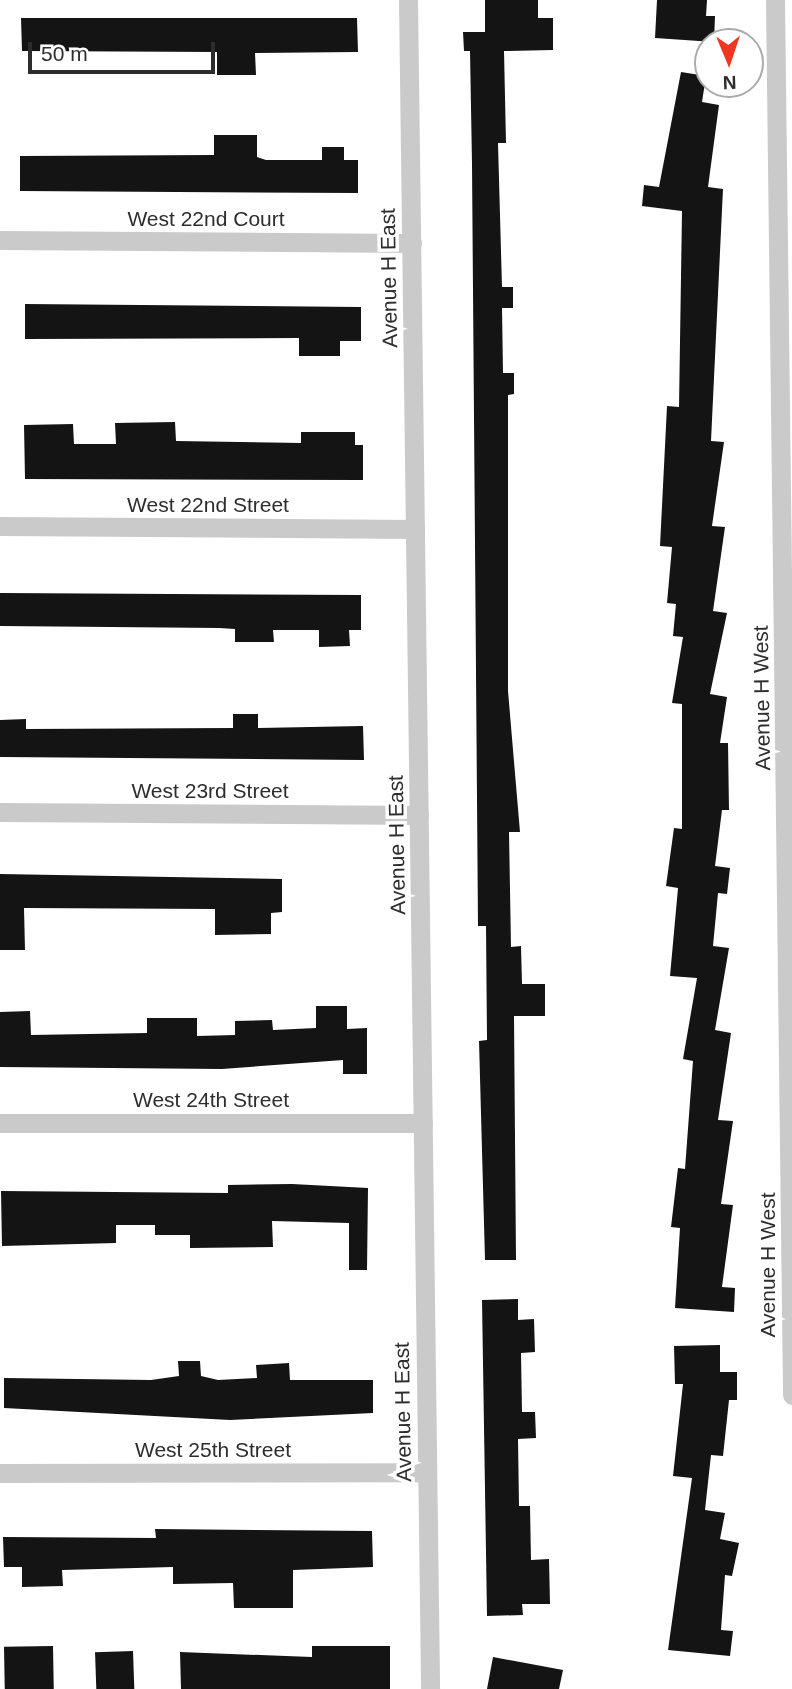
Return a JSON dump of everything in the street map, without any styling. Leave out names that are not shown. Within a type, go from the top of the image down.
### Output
[{"type":"street","name":"Avenue H East","points":[[408,0],[430,1689]]},
{"type":"street","name":"Avenue H West","points":[[775,0],[792,1395]]},
{"type":"street","name":"West 22nd Court","points":[[0,240],[412,243]]},
{"type":"street","name":"West 22nd Street","points":[[0,526],[415,529]]},
{"type":"street","name":"West 23rd Street","points":[[0,812],[419,815]]},
{"type":"street","name":"West 24th Street","points":[[0,1123],[423,1123]]},
{"type":"street","name":"West 25th Street","points":[[0,1473],[426,1472]]},
{"type":"building","points":[[485,0],[538,0],[538,18],[553,18],[553,50],[504,51],[506,143],[498,143],[502,287],[513,287],[513,308],[502,308],[503,373],[514,373],[514,394],[508,395],[508,691],[520,832],[509,832],[511,947],[521,946],[522,984],[545,984],[545,1016],[514,1016],[516,1260],[485,1260],[479,1041],[487,1040],[486,926],[478,926],[472,164],[470,51],[464,51],[463,32],[485,32]]},
{"type":"building","points":[[657,0],[707,0],[706,16],[715,16],[715,28],[694,28],[694,41],[655,38]]},
{"type":"building","points":[[21,18],[357,18],[358,52],[255,53],[256,75],[217,75],[217,52],[22,51]]},
{"type":"building","points":[[681,72],[694,74],[694,98],[703,98],[702,102],[719,105],[708,187],[723,189],[711,441],[724,442],[712,526],[725,527],[713,611],[727,613],[710,694],[727,697],[720,743],[728,743],[729,810],[722,810],[715,866],[730,868],[727,894],[718,893],[713,946],[729,948],[715,1030],[731,1033],[718,1120],[733,1121],[721,1204],[733,1205],[722,1287],[735,1288],[734,1312],[675,1308],[680,1228],[671,1227],[678,1168],[685,1169],[693,1061],[683,1059],[697,978],[670,976],[678,888],[666,886],[674,828],[682,829],[682,704],[672,703],[683,637],[673,636],[676,604],[667,603],[672,547],[660,546],[667,406],[679,407],[682,211],[642,206],[644,185],[659,187]]},
{"type":"building","points":[[214,135],[257,135],[257,157],[266,160],[322,160],[322,147],[344,147],[344,160],[358,160],[358,193],[20,191],[20,156],[214,155]]},
{"type":"building","points":[[25,304],[361,307],[361,341],[340,341],[340,356],[299,356],[299,338],[25,339]]},
{"type":"building","points":[[175,422],[176,441],[301,443],[301,432],[355,432],[355,445],[363,445],[363,480],[25,479],[24,425],[73,424],[74,444],[116,444],[115,423]]},
{"type":"building","points":[[0,593],[361,595],[361,630],[349,630],[350,646],[319,647],[319,630],[273,630],[274,642],[235,642],[235,629],[0,626]]},
{"type":"building","points":[[233,714],[258,714],[258,728],[363,726],[364,760],[0,757],[0,720],[26,719],[26,729],[233,728]]},
{"type":"building","points":[[0,874],[282,879],[282,912],[271,913],[271,934],[215,935],[215,909],[24,908],[25,950],[0,950]]},
{"type":"building","points":[[316,1006],[347,1006],[347,1029],[367,1028],[367,1074],[343,1074],[343,1060],[222,1069],[0,1067],[0,1012],[30,1011],[31,1035],[147,1033],[147,1018],[197,1018],[197,1036],[235,1035],[235,1021],[272,1020],[273,1030],[316,1028]]},
{"type":"building","points":[[292,1184],[368,1188],[367,1270],[349,1270],[349,1223],[272,1221],[273,1247],[190,1248],[190,1235],[155,1235],[155,1225],[116,1225],[116,1243],[2,1246],[1,1191],[228,1193],[228,1185]]},
{"type":"building","points":[[518,1299],[518,1320],[534,1319],[535,1352],[521,1353],[522,1412],[535,1412],[536,1438],[518,1439],[519,1506],[530,1506],[531,1560],[549,1559],[550,1604],[522,1604],[523,1615],[487,1616],[482,1300]]},
{"type":"building","points":[[720,1345],[720,1372],[737,1372],[737,1400],[729,1400],[723,1456],[711,1455],[705,1510],[725,1513],[720,1539],[739,1543],[732,1576],[725,1575],[721,1630],[733,1631],[730,1656],[668,1650],[692,1478],[673,1476],[683,1384],[675,1384],[674,1346]]},
{"type":"building","points":[[178,1361],[200,1361],[201,1376],[218,1380],[257,1378],[256,1365],[289,1363],[290,1380],[373,1380],[373,1413],[230,1420],[4,1408],[4,1378],[151,1380],[179,1376]]},
{"type":"building","points":[[155,1529],[372,1531],[373,1567],[293,1570],[293,1608],[234,1608],[233,1583],[173,1584],[173,1567],[62,1570],[63,1586],[22,1587],[22,1567],[4,1567],[3,1537],[156,1538]]},
{"type":"building","points":[[53,1646],[54,1689],[5,1689],[4,1647]]},
{"type":"building","points":[[312,1646],[390,1646],[390,1689],[181,1689],[180,1652],[312,1657]]},
{"type":"building","points":[[133,1651],[134,1689],[96,1689],[95,1652]]},
{"type":"building","points":[[493,1657],[563,1670],[559,1689],[487,1689]]}]
